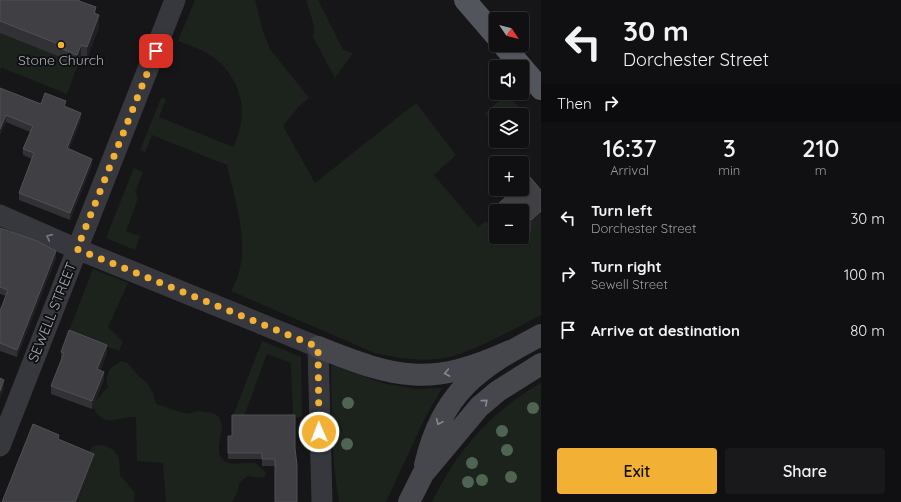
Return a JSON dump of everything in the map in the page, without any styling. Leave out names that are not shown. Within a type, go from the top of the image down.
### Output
[{"type":"main road","points":[[465,0],[489,28]]},
{"type":"main road","points":[[509,52],[541,89]]},
{"type":"main road","points":[[318,347],[378,370],[392,373],[430,375],[445,374],[480,365],[541,335]]},
{"type":"main road","points":[[423,474],[429,447],[441,417],[451,400],[484,368],[510,351]]},
{"type":"main road","points":[[409,502],[423,474],[479,407],[498,392],[541,364]]},
{"type":"street","name":"SEWELL STREET","points":[[0,446],[175,0]]},
{"type":"street","points":[[0,215],[77,249],[318,347],[322,502]]},
{"type":"shaded area","points":[[195,0],[255,0],[263,32],[270,49],[309,98],[299,106],[283,126],[315,183],[416,103],[456,155],[434,175],[478,227],[486,221],[489,225],[489,244],[505,244],[507,246],[509,244],[529,244],[529,230],[531,231],[541,223],[541,315],[468,351],[445,358],[427,360],[410,359],[375,353],[231,291],[238,276],[242,245],[238,213],[227,165],[152,135],[145,152],[140,150],[161,98],[166,99],[159,117],[233,147],[238,135],[241,124],[241,100],[233,79],[226,69],[209,54],[178,41]]},
{"type":"shaded area","points":[[306,0],[318,0],[343,50],[353,53],[335,78],[313,37],[314,26]]},
{"type":"shaded area","points":[[0,33],[61,57],[60,60],[77,67],[67,94],[0,67]]},
{"type":"shaded area","points":[[500,100],[512,100],[519,108],[491,108]]},
{"type":"shaded area","points":[[489,110],[489,119],[485,113]]},
{"type":"shaded area","points":[[134,168],[143,172],[135,192],[138,198],[126,231],[140,236],[135,250],[106,238]]},
{"type":"shaded area","points":[[93,269],[128,283],[108,327],[123,342],[119,351],[68,333]]},
{"type":"shaded area","points":[[262,341],[301,357],[302,417],[293,417],[291,363],[267,354],[244,416],[233,416]]},
{"type":"shaded area","points":[[121,361],[128,363],[148,385],[154,396],[156,404],[187,414],[198,411],[212,413],[218,416],[222,425],[219,447],[220,457],[224,461],[230,463],[255,463],[266,472],[266,475],[262,478],[248,476],[240,482],[237,493],[232,502],[166,502],[163,463],[137,461],[136,417],[106,420],[101,418],[96,413],[92,405],[108,387],[106,378],[110,369]]},
{"type":"shaded area","points":[[333,365],[382,383],[416,389],[442,388],[425,418],[386,502],[339,502],[336,485],[332,434],[331,366]]},
{"type":"shaded area","points":[[541,383],[541,502],[432,502],[442,483],[464,449],[477,434],[506,406]]},
{"type":"shaded area","points":[[103,445],[114,450],[119,458],[120,475],[135,493],[134,502],[78,502],[94,462],[87,456],[93,446]]},
{"type":"building","name":"Stone Church","points":[[0,0],[79,0],[96,7],[94,13],[99,15],[87,47],[81,45],[77,55],[60,48],[61,45],[0,21]]},
{"type":"building","points":[[0,88],[41,104],[45,93],[66,101],[64,106],[81,113],[67,148],[92,159],[70,213],[19,193],[34,153],[23,149],[33,126],[6,115],[0,129]]},
{"type":"building","points":[[529,176],[541,190],[541,211],[531,220],[529,218],[529,204],[498,204],[507,196],[529,196]]},
{"type":"building","points":[[0,228],[37,241],[56,251],[17,350],[0,343],[0,311],[8,290],[0,287]]},
{"type":"building","points":[[69,330],[107,345],[97,369],[104,372],[92,401],[51,386],[64,353],[61,352]]},
{"type":"building","points":[[0,378],[4,380],[0,391]]},
{"type":"building","points":[[232,415],[295,415],[297,502],[275,502],[275,459],[262,459],[262,453],[228,453],[228,436],[232,436]]},
{"type":"building","points":[[33,424],[59,435],[58,439],[94,454],[75,502],[2,502]]},
{"type":"place","name":"Stone Church","points":[[61,45]]},
{"type":"route","points":[[156,51],[77,249],[318,347],[319,432]]}]
